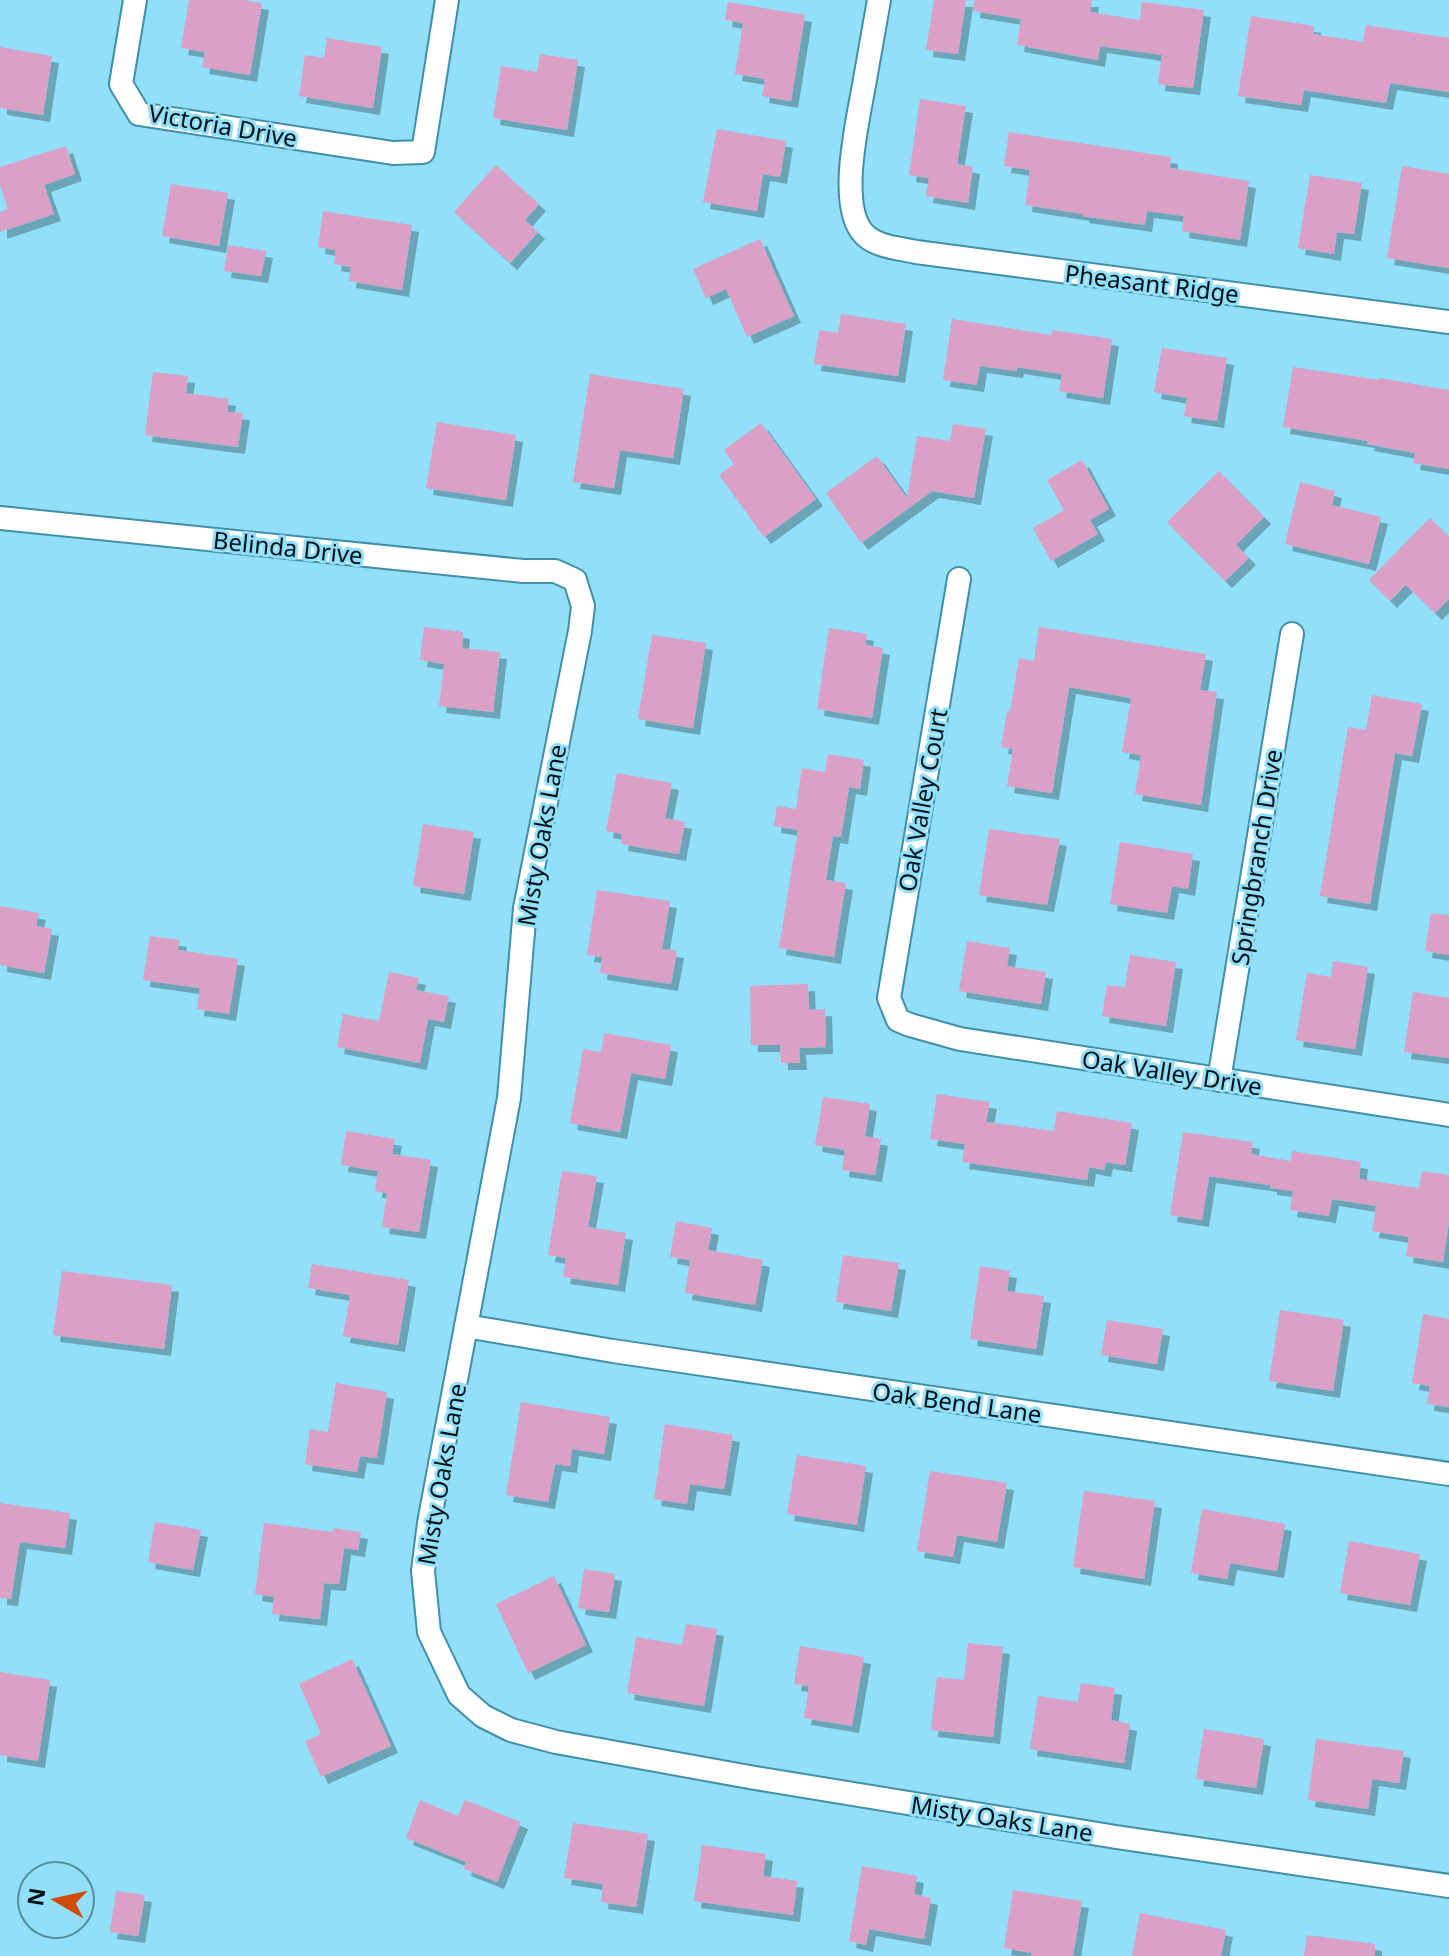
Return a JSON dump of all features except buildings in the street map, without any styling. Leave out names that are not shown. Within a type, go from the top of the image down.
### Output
[{"type":"street","name":"Victoria Drive","points":[[135,0],[121,84],[139,114],[393,153],[423,152],[447,0]]},
{"type":"street","name":"Pheasant Ridge","points":[[879,0],[851,156],[851,197],[856,223],[865,236],[878,243],[916,252],[1449,322]]},
{"type":"street","name":"Belinda Drive","points":[[0,518],[523,571],[555,571],[575,580]]},
{"type":"street","name":"Oak Valley Court","points":[[898,1020],[889,998],[959,579]]},
{"type":"street","name":"Misty Oaks Lane","points":[[575,580],[583,606],[580,631],[525,908],[509,1098],[429,1523],[423,1571],[429,1632],[459,1695],[483,1716],[511,1730],[556,1742],[1116,1837],[1449,1886]]},
{"type":"street","name":"Springbranch Drive","points":[[1219,1080],[1292,634]]},
{"type":"street","name":"Oak Valley Drive","points":[[898,1020],[960,1039],[1449,1115]]},
{"type":"street","name":"Oak Bend Lane","points":[[466,1326],[613,1351],[1449,1474]]}]
